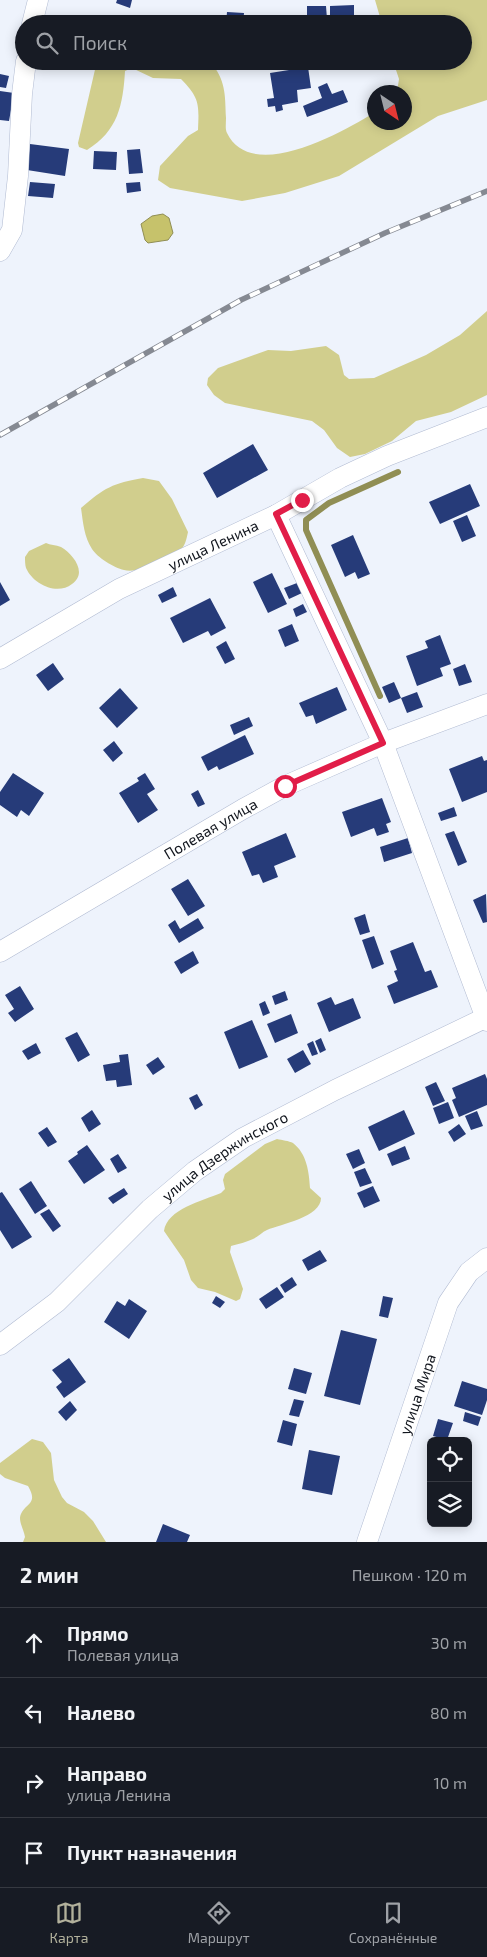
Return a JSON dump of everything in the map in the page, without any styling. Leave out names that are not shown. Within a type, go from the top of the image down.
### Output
[{"type":"street","points":[[34,15],[38,0]]},
{"type":"street","points":[[0,251],[12,230],[18,176],[25,70]]},
{"type":"street","name":"улица Ленина","points":[[0,659],[119,589],[276,514],[340,478],[387,456],[487,416]]},
{"type":"street","points":[[276,514],[383,743],[486,1018]]},
{"type":"street","name":"Полевая улица","points":[[0,952],[242,809],[285,786],[383,743],[487,704]]},
{"type":"street","name":"улица Дзержинского","points":[[0,1345],[57,1302],[150,1209],[195,1171],[243,1138],[335,1090],[486,1018]]},
{"type":"street","name":"улица Мира","points":[[367,1542],[448,1303],[469,1272],[487,1258]]},
{"type":"shaded area","points":[[375,0],[487,0],[487,100],[438,116],[339,176],[285,193],[242,201],[170,188],[158,180],[160,166],[188,136],[198,130],[197,102],[192,91],[181,79],[153,78],[136,70],[216,70],[224,88],[227,133],[239,148],[256,154],[276,154],[320,141],[367,117],[367,130],[412,130],[412,85],[398,85],[399,79],[396,70],[472,70],[472,15],[379,15]]},
{"type":"shaded area","points":[[95,70],[127,70],[125,71],[120,106],[112,126],[97,143],[87,150],[79,147],[78,143]]},
{"type":"shaded area","points":[[163,214],[169,218],[173,233],[168,240],[148,243],[145,240],[141,224],[152,216]]},
{"type":"shaded area","points":[[487,311],[487,395],[451,412],[416,421],[392,441],[365,454],[350,457],[337,448],[324,430],[312,421],[225,403],[214,395],[207,385],[208,378],[218,368],[268,350],[291,351],[326,346],[339,355],[344,375],[349,379],[374,378],[426,355],[460,335]]},
{"type":"shaded area","points":[[143,478],[159,481],[172,499],[188,532],[186,542],[178,552],[164,561],[147,568],[130,571],[124,570],[106,562],[92,549],[83,524],[81,508],[109,487]]},
{"type":"shaded area","points":[[46,543],[61,547],[74,559],[79,569],[79,575],[72,584],[59,589],[53,588],[40,583],[29,574],[25,564],[25,557],[29,551]]},
{"type":"shaded area","points":[[277,1139],[293,1143],[298,1147],[308,1170],[310,1188],[321,1198],[319,1205],[308,1215],[267,1230],[251,1240],[231,1246],[230,1252],[243,1289],[240,1299],[236,1301],[215,1292],[198,1288],[191,1280],[184,1260],[164,1231],[167,1223],[178,1211],[221,1193],[225,1189],[223,1180],[225,1174],[265,1144]]},
{"type":"shaded area","points":[[32,1439],[43,1442],[51,1453],[54,1480],[62,1497],[67,1503],[84,1512],[93,1521],[106,1542],[23,1542],[25,1537],[20,1518],[21,1513],[31,1501],[31,1493],[28,1486],[5,1478],[0,1474],[0,1463]]},
{"type":"building","points":[[117,0],[132,0],[130,8],[116,3]]},
{"type":"building","points":[[354,5],[354,15],[330,15],[330,6]]},
{"type":"building","points":[[307,6],[326,6],[327,15],[307,15]]},
{"type":"building","points":[[227,12],[244,13],[244,15],[227,15]]},
{"type":"building","points":[[289,70],[308,70],[311,88],[297,90],[298,102],[282,105],[283,110],[276,112],[275,106],[268,107],[267,99],[274,98],[270,73]]},
{"type":"building","points":[[0,74],[9,76],[6,88],[0,87]]},
{"type":"building","points":[[327,83],[332,94],[343,90],[348,102],[307,117],[303,106],[322,98],[318,87]]},
{"type":"building","points":[[0,91],[14,93],[9,121],[0,120]]},
{"type":"building","points":[[30,144],[69,149],[65,176],[27,170]]},
{"type":"building","points":[[140,149],[143,173],[129,174],[127,150]]},
{"type":"building","points":[[94,151],[117,152],[116,170],[93,169]]},
{"type":"building","points":[[30,182],[55,184],[53,198],[28,196]]},
{"type":"building","points":[[140,182],[141,191],[127,193],[126,183]]},
{"type":"building","points":[[253,444],[268,470],[217,498],[203,473]]},
{"type":"building","points":[[470,484],[480,506],[440,524],[429,502]]},
{"type":"building","points":[[467,515],[476,536],[462,542],[453,521]]},
{"type":"building","points":[[353,535],[370,574],[358,579],[355,572],[345,577],[331,545]]},
{"type":"building","points":[[272,573],[287,604],[268,613],[253,582]]},
{"type":"building","points":[[0,582],[10,600],[0,606]]},
{"type":"building","points":[[297,583],[302,593],[289,599],[284,588]]},
{"type":"building","points":[[173,587],[177,596],[162,603],[158,595]]},
{"type":"building","points":[[210,598],[226,628],[211,636],[208,631],[183,643],[170,618]]},
{"type":"building","points":[[303,604],[307,612],[296,617],[293,609]]},
{"type":"building","points":[[292,624],[299,641],[285,647],[278,630]]},
{"type":"building","points":[[440,635],[451,664],[440,668],[443,676],[417,686],[406,656],[428,648],[425,641]]},
{"type":"building","points":[[226,641],[235,659],[225,664],[216,647]]},
{"type":"building","points":[[53,663],[64,679],[48,691],[36,675]]},
{"type":"building","points":[[465,664],[472,682],[459,686],[453,669]]},
{"type":"building","points":[[394,682],[401,698],[389,703],[382,687]]},
{"type":"building","points":[[337,687],[347,710],[316,724],[313,715],[306,717],[299,703]]},
{"type":"building","points":[[120,688],[138,708],[117,728],[99,708]]},
{"type":"building","points":[[417,692],[423,707],[407,713],[401,698]]},
{"type":"building","points":[[249,717],[253,726],[234,735],[230,725]]},
{"type":"building","points":[[245,735],[254,754],[219,770],[217,766],[208,771],[201,757]]},
{"type":"building","points":[[114,741],[123,753],[113,762],[103,750]]},
{"type":"building","points":[[482,756],[484,761],[487,760],[487,792],[462,802],[449,769]]},
{"type":"building","points":[[13,773],[44,793],[29,816],[21,810],[17,817],[0,805],[0,792]]},
{"type":"building","points":[[145,773],[155,789],[147,794],[158,810],[138,823],[119,793],[139,781],[137,778]]},
{"type":"building","points":[[198,790],[205,804],[198,807],[191,794]]},
{"type":"building","points":[[382,798],[391,822],[386,824],[389,832],[377,836],[374,828],[351,837],[342,812]]},
{"type":"building","points":[[454,807],[457,816],[441,821],[438,813]]},
{"type":"building","points":[[454,831],[467,862],[458,866],[445,834]]},
{"type":"building","points":[[286,833],[296,857],[274,866],[278,877],[263,883],[259,874],[252,876],[242,852]]},
{"type":"building","points":[[408,838],[412,853],[384,862],[380,847]]},
{"type":"building","points":[[188,879],[205,906],[188,916],[171,889]]},
{"type":"building","points":[[486,894],[487,922],[483,923],[473,900]]},
{"type":"building","points":[[365,914],[370,932],[360,935],[354,918]]},
{"type":"building","points":[[198,918],[204,928],[179,943],[168,925],[175,920],[180,929]]},
{"type":"building","points":[[374,936],[384,964],[372,969],[362,940]]},
{"type":"building","points":[[413,942],[425,972],[431,970],[438,987],[394,1004],[387,986],[398,981],[394,971],[397,970],[390,951]]},
{"type":"building","points":[[193,951],[199,963],[181,974],[174,962]]},
{"type":"building","points":[[20,986],[34,1009],[15,1022],[8,1013],[14,1009],[5,995]]},
{"type":"building","points":[[285,991],[288,1000],[275,1005],[272,996]]},
{"type":"building","points":[[331,997],[335,1005],[353,998],[361,1018],[329,1032],[317,1003]]},
{"type":"building","points":[[265,1001],[270,1013],[263,1016],[259,1004]]},
{"type":"building","points":[[291,1014],[298,1033],[275,1043],[267,1024]]},
{"type":"building","points":[[252,1020],[268,1057],[239,1069],[224,1032]]},
{"type":"building","points":[[77,1032],[90,1055],[78,1062],[65,1038]]},
{"type":"building","points":[[321,1038],[326,1050],[320,1053],[315,1041]]},
{"type":"building","points":[[313,1041],[318,1054],[312,1056],[307,1044]]},
{"type":"building","points":[[36,1043],[41,1053],[28,1060],[22,1051]]},
{"type":"building","points":[[303,1050],[311,1064],[295,1073],[287,1059]]},
{"type":"building","points":[[128,1054],[132,1085],[117,1087],[116,1080],[106,1081],[103,1065],[120,1062],[119,1055]]},
{"type":"building","points":[[158,1057],[165,1067],[153,1075],[146,1065]]},
{"type":"building","points":[[485,1074],[487,1079],[487,1105],[459,1117],[452,1100],[456,1098],[452,1088]]},
{"type":"building","points":[[436,1082],[445,1101],[433,1106],[425,1087]]},
{"type":"building","points":[[197,1094],[203,1105],[195,1110],[189,1098]]},
{"type":"building","points":[[448,1102],[454,1118],[439,1124],[433,1108]]},
{"type":"building","points":[[92,1110],[101,1124],[89,1132],[81,1118]]},
{"type":"building","points":[[404,1110],[415,1134],[379,1151],[368,1127]]},
{"type":"building","points":[[477,1111],[483,1126],[471,1130],[465,1116]]},
{"type":"building","points":[[459,1124],[466,1134],[454,1142],[448,1132]]},
{"type":"building","points":[[47,1127],[57,1142],[48,1147],[38,1133]]},
{"type":"building","points":[[87,1145],[105,1170],[84,1184],[68,1161]]},
{"type":"building","points":[[405,1146],[410,1159],[392,1166],[387,1154]]},
{"type":"building","points":[[359,1149],[365,1163],[353,1169],[346,1154]]},
{"type":"building","points":[[118,1154],[127,1168],[118,1173],[110,1159]]},
{"type":"building","points":[[365,1168],[372,1183],[360,1187],[354,1172]]},
{"type":"building","points":[[31,1181],[47,1206],[35,1214],[19,1189]]},
{"type":"building","points":[[373,1186],[380,1201],[364,1208],[357,1193]]},
{"type":"building","points":[[124,1188],[128,1194],[113,1204],[108,1198]]},
{"type":"building","points":[[2,1192],[32,1237],[12,1249],[0,1230],[0,1193]]},
{"type":"building","points":[[49,1209],[61,1226],[53,1232],[40,1214]]},
{"type":"building","points":[[320,1250],[327,1261],[308,1271],[302,1260]]},
{"type":"building","points":[[292,1277],[297,1285],[285,1293],[280,1285]]},
{"type":"building","points":[[277,1287],[284,1297],[266,1309],[259,1299]]},
{"type":"building","points":[[216,1296],[225,1302],[220,1308],[212,1303]]},
{"type":"building","points":[[383,1296],[393,1298],[388,1318],[379,1316]]},
{"type":"building","points":[[129,1299],[147,1311],[129,1339],[104,1322],[117,1301],[125,1306]]},
{"type":"building","points":[[341,1330],[377,1339],[360,1405],[324,1396]]},
{"type":"building","points":[[69,1358],[86,1382],[64,1398],[56,1387],[62,1382],[52,1370]]},
{"type":"building","points":[[294,1368],[312,1373],[306,1394],[288,1389]]},
{"type":"building","points":[[462,1381],[487,1389],[487,1400],[482,1415],[454,1406]]},
{"type":"building","points":[[294,1399],[304,1401],[299,1417],[289,1415]]},
{"type":"building","points":[[70,1401],[77,1410],[66,1421],[58,1412]]},
{"type":"building","points":[[465,1412],[481,1417],[478,1426],[463,1421]]},
{"type":"building","points":[[438,1419],[453,1423],[448,1437],[433,1436]]},
{"type":"building","points":[[283,1420],[297,1424],[292,1446],[277,1442]]},
{"type":"building","points":[[309,1450],[340,1456],[332,1495],[302,1489]]},
{"type":"building","points":[[163,1524],[190,1535],[187,1542],[156,1542]]},
{"type":"waterway","points":[[380,696],[306,530],[306,520],[329,503],[398,472]]},
{"type":"railway","points":[[0,435],[241,300],[385,233],[487,191]]},
{"type":"route","points":[[285,786],[383,743],[276,514],[302,500]]}]
